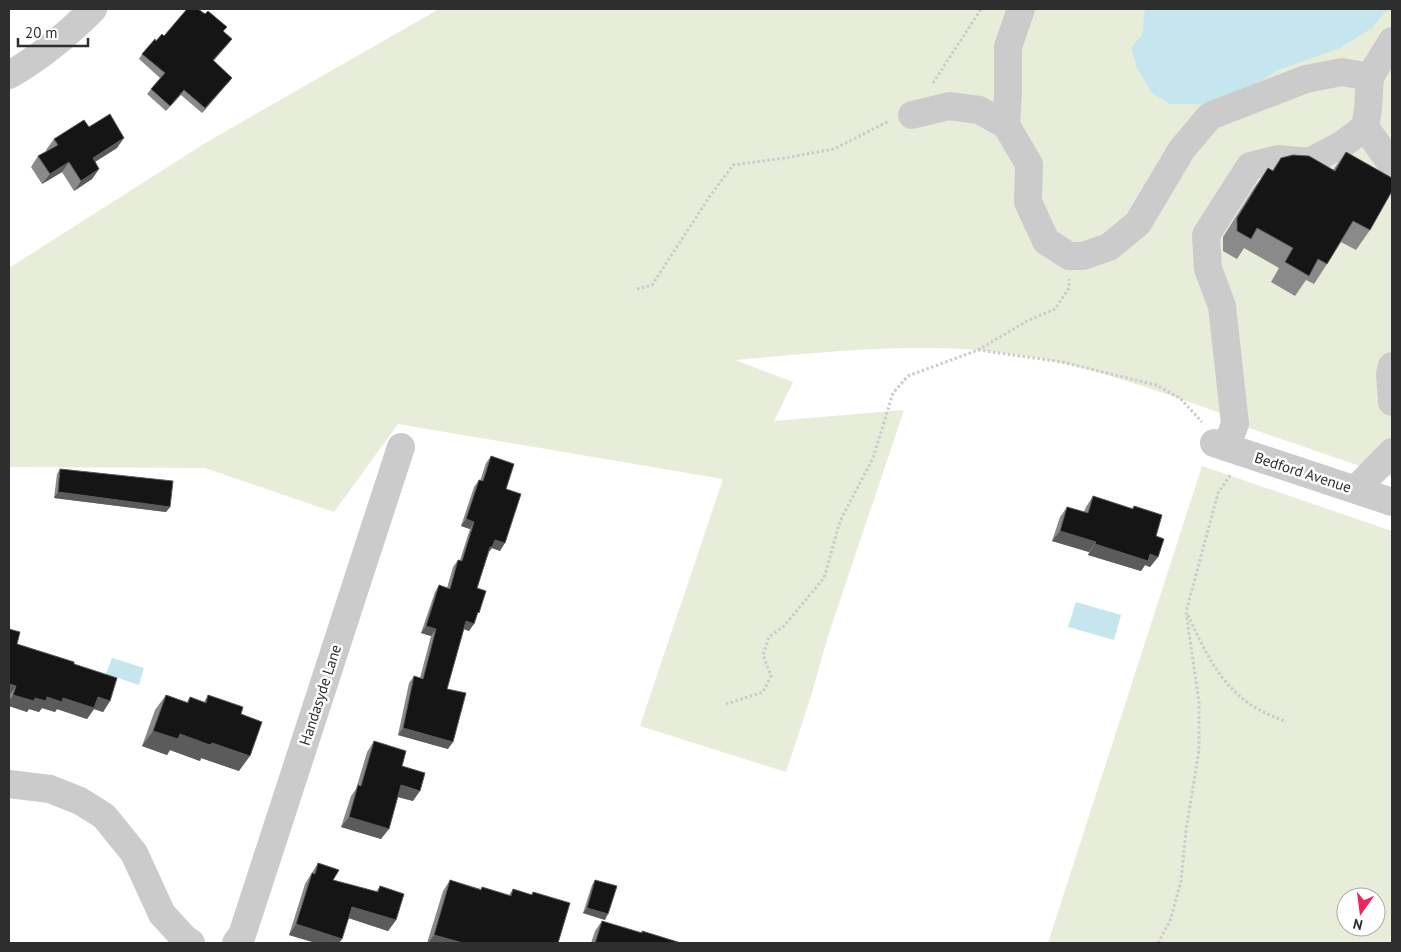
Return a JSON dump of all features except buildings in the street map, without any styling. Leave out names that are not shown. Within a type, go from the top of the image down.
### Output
[{"type":"street","points":[[9,75],[32,62],[67,35],[93,9]]},
{"type":"street","points":[[1006,125],[1008,47],[1021,9]]},
{"type":"street","points":[[1220,445],[1235,424],[1222,306],[1208,269],[1206,235],[1250,166],[1278,159],[1309,162],[1343,144],[1365,128],[1370,77],[1392,41]]},
{"type":"street","points":[[912,115],[948,106],[979,110],[1006,125],[1029,164],[1028,202],[1046,242],[1068,256],[1083,256],[1109,247],[1138,223],[1182,149],[1210,116],[1306,78],[1342,72],[1370,77]]},
{"type":"street","points":[[1365,128],[1392,165]]},
{"type":"street","points":[[1392,366],[1390,374],[1392,402]]},
{"type":"street","name":"Bedford Avenue","points":[[1220,445],[1392,502]]},
{"type":"street","name":"Handasyde Lane","points":[[236,943],[242,935],[401,447]]},
{"type":"street","points":[[1356,489],[1392,452]]},
{"type":"street","points":[[9,784],[50,789],[80,801],[104,816],[134,853],[162,914],[191,943]]},
{"type":"path","points":[[637,289],[652,285],[710,196],[733,165],[834,149],[890,121],[912,115],[981,9]]},
{"type":"path","points":[[726,704],[762,692],[771,676],[763,655],[769,637],[784,626],[824,578],[840,521],[873,458],[894,393],[908,376],[978,350],[1028,321],[1055,309],[1069,288],[1068,256]]},
{"type":"path","points":[[978,350],[1062,362],[1156,385],[1180,398],[1220,445],[1233,457],[1233,470],[1218,494],[1186,612],[1199,702],[1199,750],[1186,830],[1181,881],[1170,921],[1158,943]]},
{"type":"path","points":[[1186,612],[1207,656],[1226,684],[1252,706],[1286,722]]},
{"type":"green space","points":[[439,9],[1392,9],[1392,477],[1220,418],[1221,413],[1145,387],[1041,358],[979,350],[909,348],[840,351],[735,360],[793,382],[774,421],[904,410],[828,636],[786,772],[640,726],[723,479],[398,424],[334,512],[205,468],[9,467],[9,268],[207,142]]},
{"type":"green space","points":[[1202,466],[1392,531],[1392,943],[1048,943]]},
{"type":"water","points":[[1145,9],[1388,9],[1372,28],[1340,48],[1278,70],[1254,85],[1213,104],[1170,104],[1152,93],[1137,68],[1131,47],[1142,35]]},
{"type":"water","points":[[1076,602],[1121,615],[1114,640],[1068,627]]},
{"type":"water","points":[[112,658],[144,668],[139,685],[106,674]]}]
